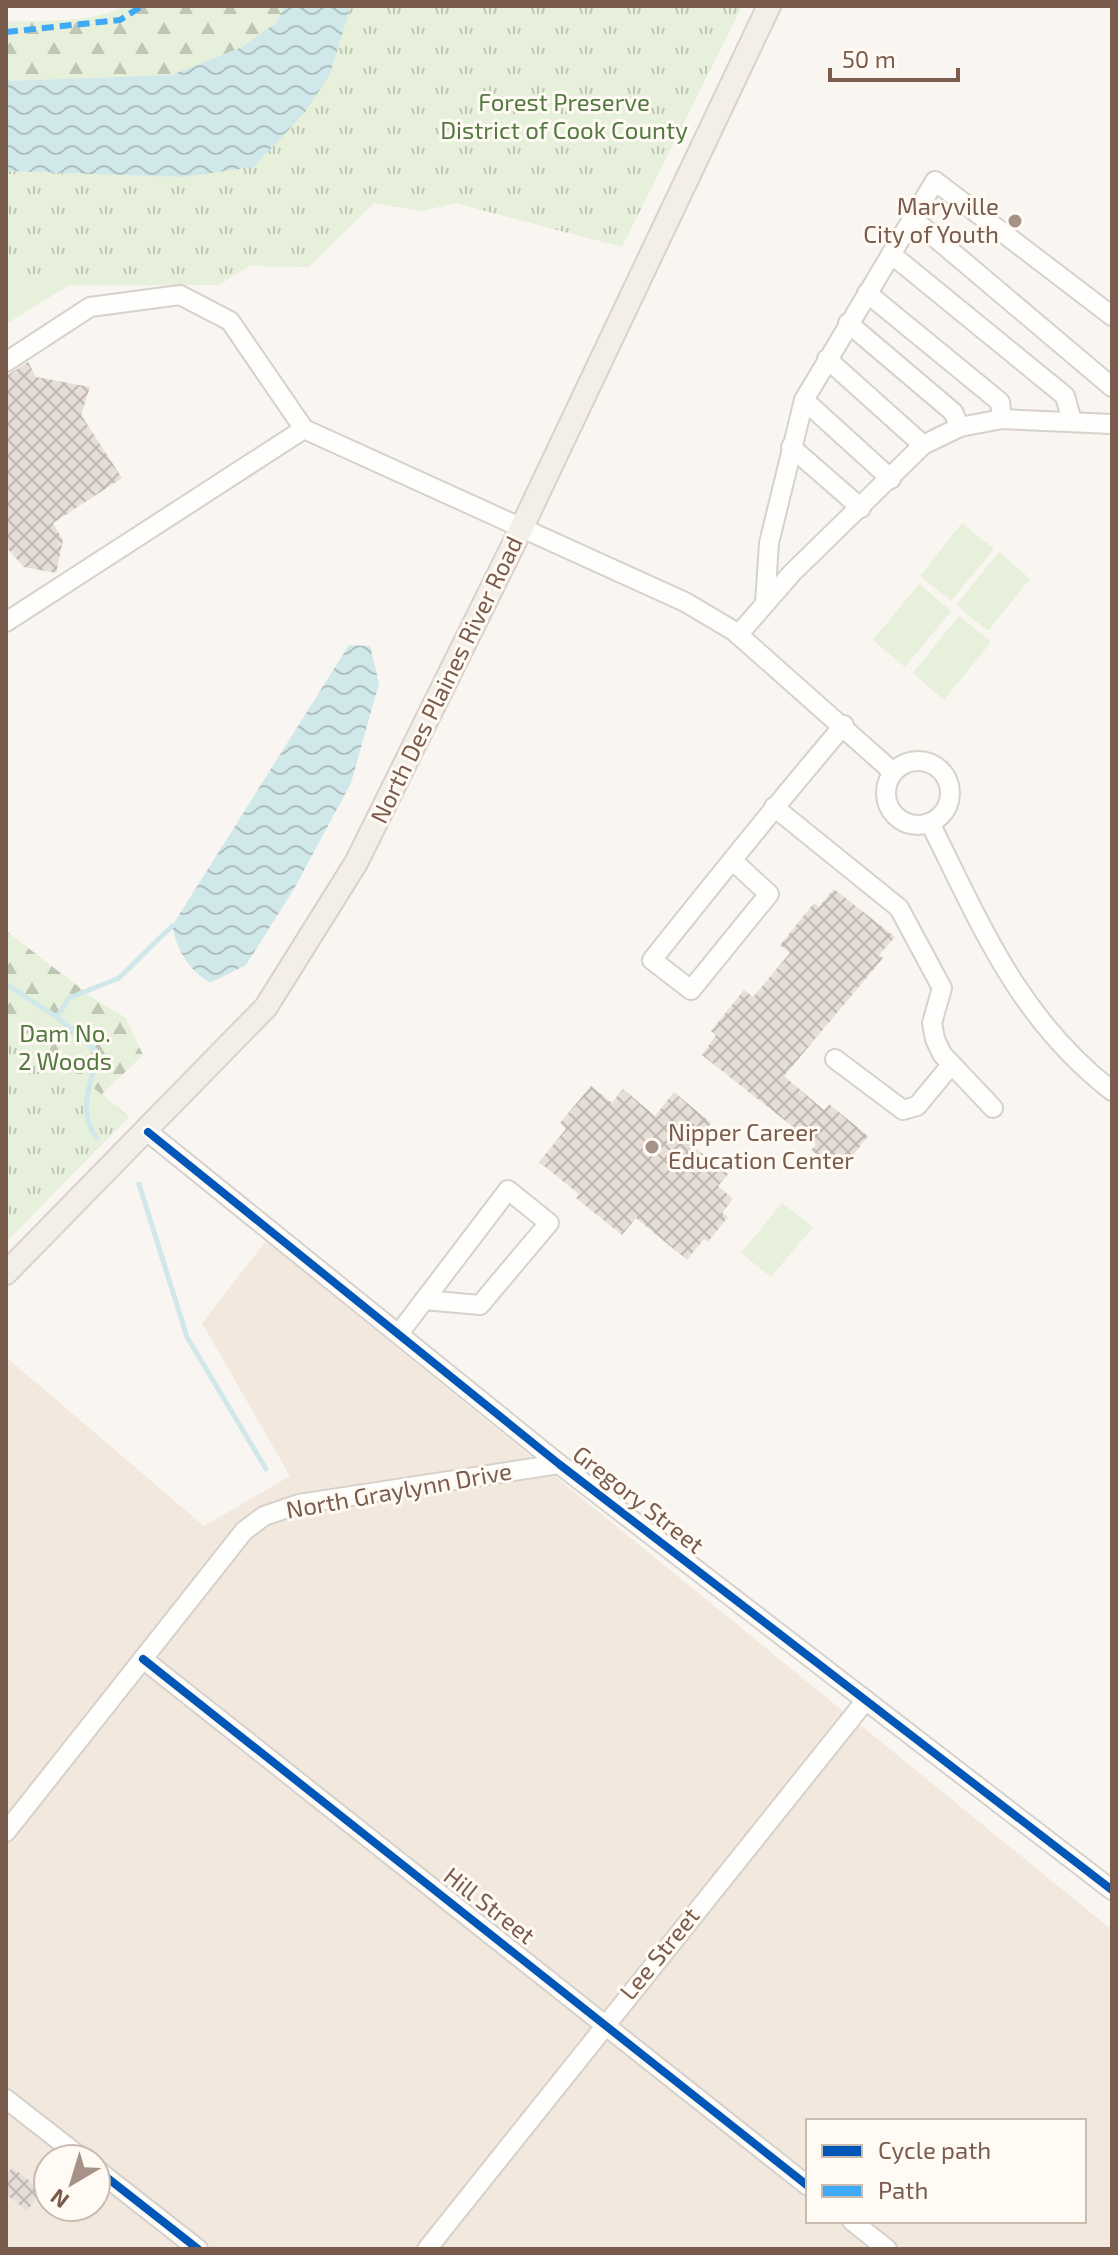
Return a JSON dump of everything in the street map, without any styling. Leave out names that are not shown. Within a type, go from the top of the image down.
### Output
[{"type":"main road","name":"North Des Plaines River Road","points":[[6,1273],[148,1132],[266,1007],[340,890],[522,527],[769,6]]},
{"type":"street","points":[[765,603],[769,543],[804,400],[935,181],[1112,316]]},
{"type":"street","points":[[913,219],[1112,387]]},
{"type":"street","points":[[891,254],[1065,396],[1072,421]]},
{"type":"street","points":[[867,293],[1000,402],[1002,419]]},
{"type":"street","points":[[6,362],[90,307],[180,295],[230,321],[304,429],[685,602],[738,635],[844,725],[893,772]]},
{"type":"street","points":[[848,323],[953,412],[960,427]]},
{"type":"street","points":[[827,359],[923,445]]},
{"type":"street","points":[[804,400],[891,479]]},
{"type":"street","points":[[738,635],[765,603],[923,445],[960,427],[1002,419],[1112,424]]},
{"type":"street","points":[[6,622],[304,429]]},
{"type":"street","points":[[791,447],[861,508]]},
{"type":"street","points":[[732,860],[769,894],[691,990],[652,960],[774,807],[844,725]]},
{"type":"street","points":[[922,760],[932,763],[947,778],[951,788],[946,809],[930,823],[909,824],[892,812],[885,791],[893,772],[901,765],[922,760]]},
{"type":"street","points":[[774,807],[899,908],[908,919],[942,988],[932,1023],[942,1054],[993,1108]]},
{"type":"street","points":[[930,823],[997,959],[1025,1002],[1051,1036],[1112,1091]]},
{"type":"street","points":[[835,1059],[903,1110],[917,1106],[951,1065]]},
{"type":"street","name":"Gregory Street","points":[[148,1132],[400,1332],[559,1464],[1112,1890]]},
{"type":"street","points":[[400,1332],[424,1300],[508,1190],[549,1223],[480,1305],[424,1300]]},
{"type":"street","name":"North Graylynn Drive","points":[[6,1832],[244,1531],[264,1516],[299,1504],[559,1464]]},
{"type":"street","name":"Hill Street","points":[[143,1659],[806,2184]]},
{"type":"street","name":"Lee Street","points":[[427,2249],[866,1700]]},
{"type":"street","points":[[6,2099],[62,2143]]},
{"type":"street","points":[[112,2182],[198,2249]]},
{"type":"street","points":[[854,2223],[887,2249]]},
{"type":"shaded area","points":[[266,1241],[1112,1930],[1112,2249],[6,2249],[6,1357],[204,1526],[290,1476],[202,1323]]},
{"type":"green space","points":[[125,6],[284,6],[276,23],[240,48],[171,75],[6,81],[6,22],[97,16]]},
{"type":"green space","name":"Forest Preserve District of Cook County","points":[[351,6],[742,6],[622,247],[455,203],[422,211],[374,203],[309,267],[249,266],[219,285],[6,286],[6,171],[182,177],[330,74]]},
{"type":"green space","points":[[6,257],[94,270],[6,324]]},
{"type":"green space","points":[[962,523],[994,549],[951,601],[920,576]]},
{"type":"green space","points":[[999,552],[1030,579],[988,631],[956,605]]},
{"type":"green space","points":[[919,584],[951,611],[905,667],[873,640]]},
{"type":"green space","points":[[959,616],[991,642],[944,700],[913,673]]},
{"type":"green space","name":"Dam No. 2 Woods","points":[[6,931],[96,1000],[125,1017],[143,1055],[102,1094],[129,1117],[6,1210]]},
{"type":"green space","points":[[6,1016],[129,1117],[6,1242]]},
{"type":"green space","points":[[782,1203],[813,1227],[771,1277],[741,1253]]},
{"type":"water","points":[[284,6],[351,6],[330,74],[305,112],[254,167],[182,177],[6,171],[6,81],[171,75],[240,48],[276,23]]},
{"type":"water","points":[[349,645],[370,646],[379,683],[351,783],[294,889],[246,965],[210,983],[185,959],[172,926]]},
{"type":"building","points":[[28,362],[36,377],[90,387],[81,415],[122,478],[53,523],[63,540],[56,573],[24,567],[6,547],[6,376]]},
{"type":"building","points":[[834,889],[895,937],[879,955],[883,958],[784,1076],[824,1110],[829,1104],[868,1136],[840,1172],[811,1150],[816,1145],[702,1055],[716,1035],[711,1031],[744,990],[753,997],[790,953],[780,945],[814,903],[819,907]]},
{"type":"building","points":[[591,1086],[612,1103],[623,1089],[655,1116],[674,1092],[711,1123],[693,1146],[728,1174],[718,1186],[733,1199],[722,1213],[728,1217],[708,1242],[704,1239],[687,1260],[636,1218],[622,1235],[576,1198],[579,1194],[539,1162],[566,1129],[560,1123]]},
{"type":"building","points":[[12,2167],[32,2183],[32,2204],[27,2211],[6,2194],[6,2176]]},
{"type":"waterway","points":[[57,1017],[69,998],[119,978],[172,926]]},
{"type":"waterway","points":[[6,984],[57,1017],[97,1052],[86,1106],[87,1117],[97,1138]]},
{"type":"waterway","points":[[139,1184],[187,1337],[266,1469]]},
{"type":"marked path","points":[[6,32],[120,20],[142,6]]},
{"type":"cycle path","points":[[148,1132],[559,1464],[1112,1890]]},
{"type":"cycle path","points":[[143,1659],[806,2184]]},
{"type":"cycle path","points":[[112,2182],[198,2249]]},
{"type":"place","name":"Maryville City of Youth","points":[[1015,221]]},
{"type":"place","name":"Nipper Career Education Center","points":[[652,1147]]}]
